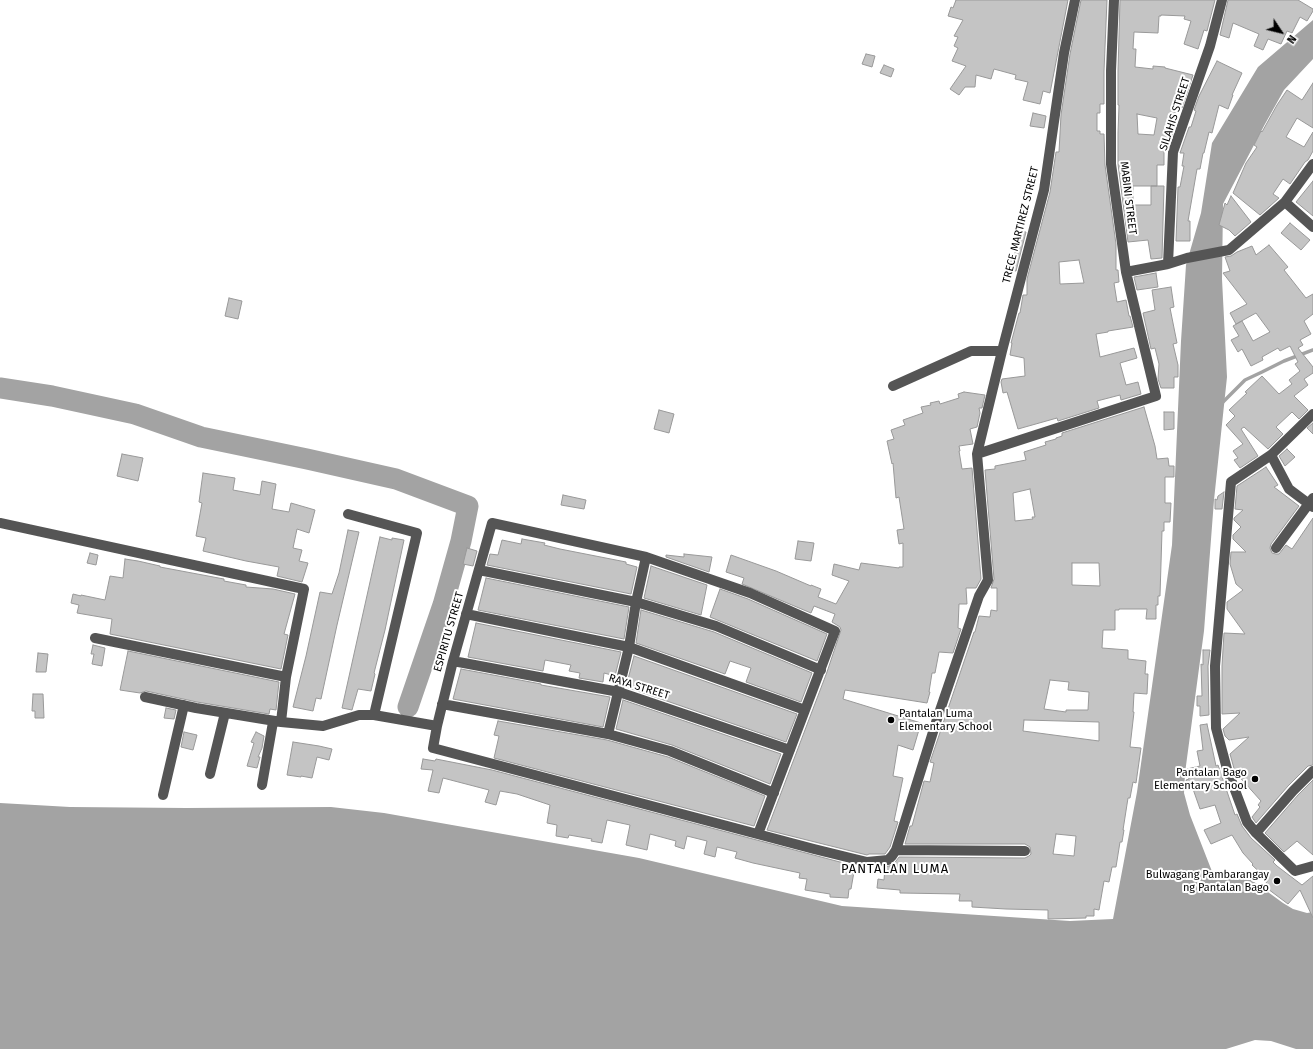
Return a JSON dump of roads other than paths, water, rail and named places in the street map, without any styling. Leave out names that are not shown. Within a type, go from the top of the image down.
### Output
[{"type":"street","name":"TRECE MARTIREZ STREET","points":[[896,850],[938,716],[979,596],[988,580],[978,454],[1002,351],[1044,190],[1064,53],[1075,0]]},
{"type":"street","name":"MABINI STREET","points":[[978,454],[1156,396],[1126,272],[1111,164],[1111,71],[1114,0]]},
{"type":"street","name":"SILAHIS STREET","points":[[1168,264],[1173,152],[1210,46],[1222,0]]},
{"type":"street","points":[[1126,272],[1229,250],[1285,202],[1313,164]]},
{"type":"street","points":[[1285,202],[1313,227]]},
{"type":"street","points":[[893,386],[971,351],[1002,351]]},
{"type":"street","points":[[1313,414],[1271,455],[1231,482],[1215,666],[1216,728],[1227,769],[1247,822],[1256,833],[1295,871],[1313,866]]},
{"type":"street","points":[[1271,455],[1289,489],[1312,503],[1276,548]]},
{"type":"street","points":[[348,514],[418,533],[379,716]]},
{"type":"street","points":[[0,523],[304,589],[277,722],[262,785]]},
{"type":"street","name":"ESPIRITU STREET","points":[[646,557],[492,523],[442,704],[433,725],[433,748],[758,834]]},
{"type":"street","points":[[608,734],[629,647],[636,602],[646,557],[750,593],[835,631],[758,834],[867,862],[888,860],[896,850],[1025,851]]},
{"type":"street","points":[[479,570],[636,602],[716,626],[821,670]]},
{"type":"street","points":[[466,614],[629,647],[805,710]]},
{"type":"street","points":[[95,638],[286,677]]},
{"type":"street","name":"RAYA STREET","points":[[453,661],[619,692],[790,750]]},
{"type":"street","points":[[144,697],[277,722],[323,726],[359,715],[379,716],[433,725]]},
{"type":"street","points":[[442,704],[608,734],[670,751],[774,793]]},
{"type":"street","points":[[163,795],[184,705]]},
{"type":"street","points":[[210,774],[225,713]]},
{"type":"street","points":[[1256,833],[1313,770]]},
{"type":"waterway","points":[[1222,403],[1245,380],[1284,361],[1313,350]]},
{"type":"waterway","points":[[0,388],[52,396],[135,414],[201,437],[396,479],[468,506],[461,541],[443,605],[408,707]]},
{"type":"place","name":"Pantalan Luma Elementary School","points":[[891,720]]},
{"type":"place","name":"Pantalan Bago Elementary School","points":[[1255,779]]},
{"type":"place","name":"Bulwagang Pambarangay ng Pantalan Bago","points":[[1277,881]]},
{"type":"district","name":"PANTALAN LUMA","points":[[895,869]]}]
